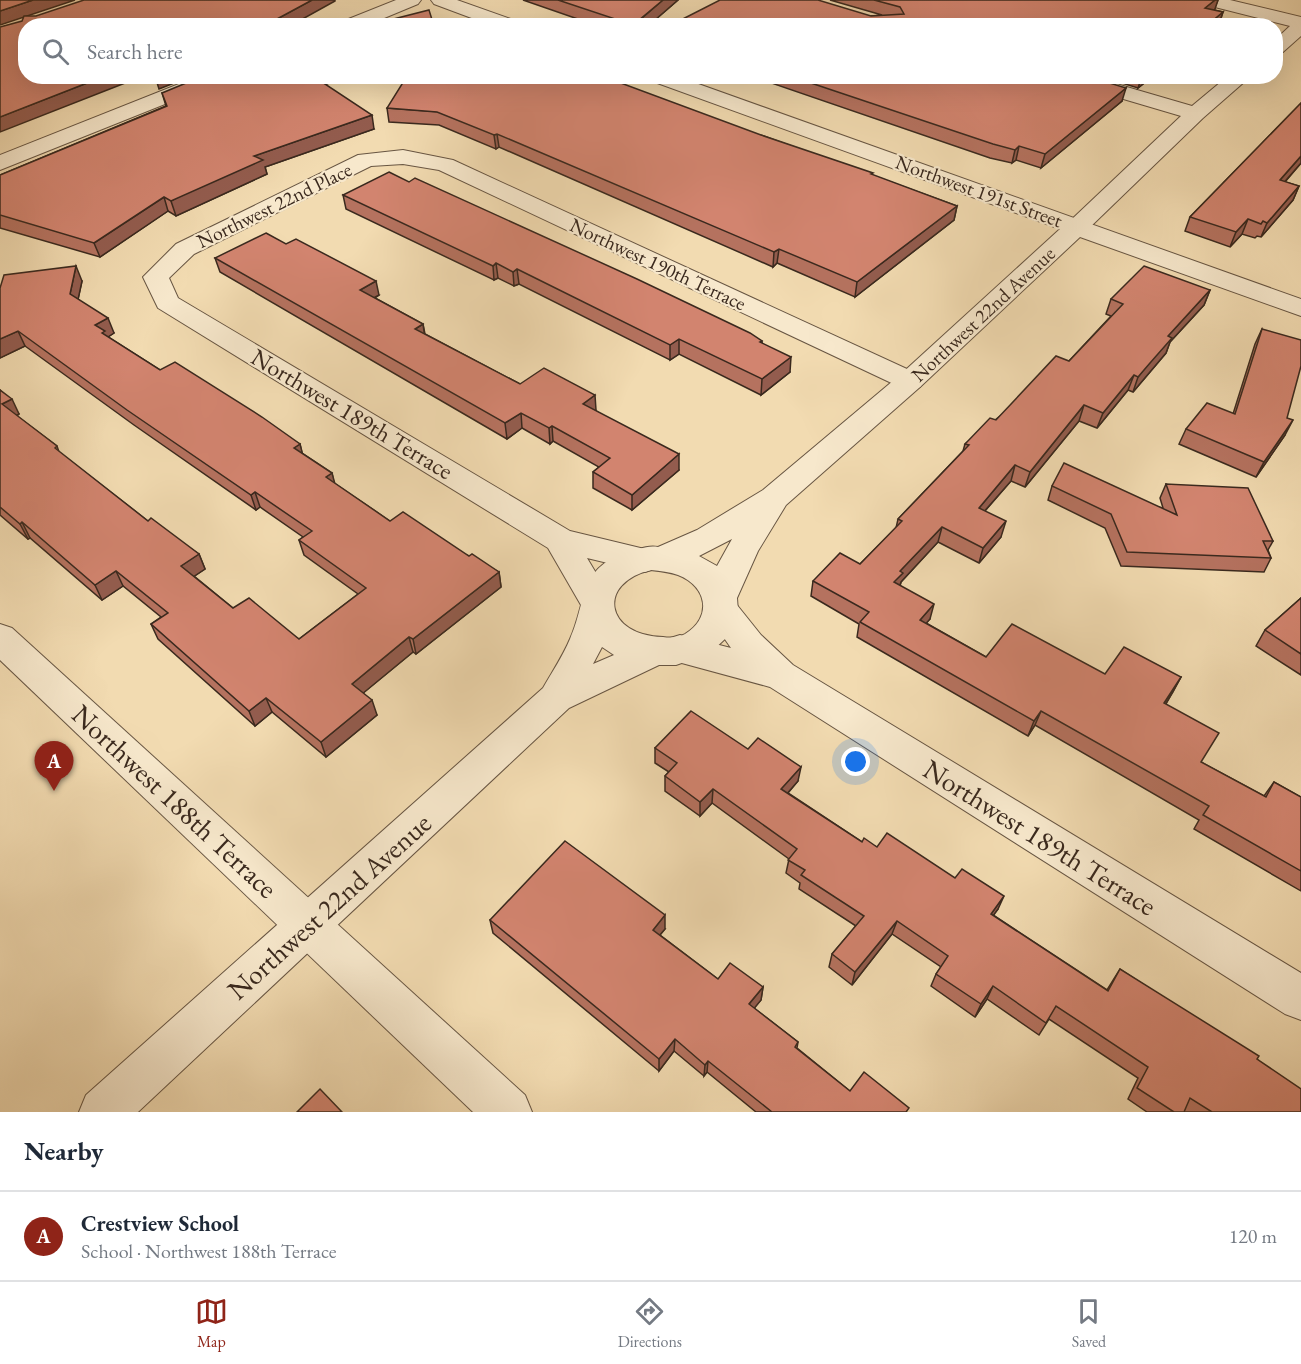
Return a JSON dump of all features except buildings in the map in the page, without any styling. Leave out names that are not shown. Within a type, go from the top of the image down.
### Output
[{"type":"street","points":[[368,18],[412,0]]},
{"type":"street","points":[[440,0],[490,18]]},
{"type":"street","points":[[1209,0],[1278,18]]},
{"type":"street","points":[[1283,19],[1301,24]]},
{"type":"street","points":[[1283,41],[1301,24]]},
{"type":"street","points":[[0,163],[198,84]]},
{"type":"street","name":"Northwest 191st Street","points":[[679,84],[1301,308]]},
{"type":"street","points":[[1093,84],[1196,114]]},
{"type":"street","name":"Northwest 22nd Avenue","points":[[654,559],[708,538],[774,498],[910,381],[1196,114],[1232,84]]},
{"type":"street","name":"Northwest 22nd Place","points":[[156,277],[185,249],[366,160],[404,157]]},
{"type":"street","name":"Northwest 190th Terrace","points":[[404,157],[445,165],[910,381]]},
{"type":"street","name":"Northwest 189th Terrace","points":[[156,277],[167,302],[560,540],[654,559]]},
{"type":"street","name":"Northwest 22nd Avenue","points":[[721,603],[742,549],[774,498]]},
{"type":"street","name":"Northwest 189th Terrace","points":[[560,540],[597,608]]},
{"type":"street","points":[[654,559],[692,565],[708,576],[718,589],[721,603],[719,621],[708,635],[693,645],[667,651],[633,648],[616,640],[604,627],[597,608],[603,584],[614,572],[631,562],[654,559]]},
{"type":"street","name":"Northwest 189th Terrace","points":[[721,603],[741,638],[780,675],[1301,998]]},
{"type":"street","name":"Northwest 22nd Avenue","points":[[103,1112],[555,698],[587,642],[597,608]]},
{"type":"street","name":"Northwest 188th Terrace","points":[[0,638],[508,1112]]},
{"type":"street","name":"Northwest 22nd Avenue","points":[[555,698],[667,651]]},
{"type":"street","name":"Northwest 189th Terrace","points":[[667,651],[780,675]]},
{"type":"place","name":"Crestview School","points":[[54,791]]}]
